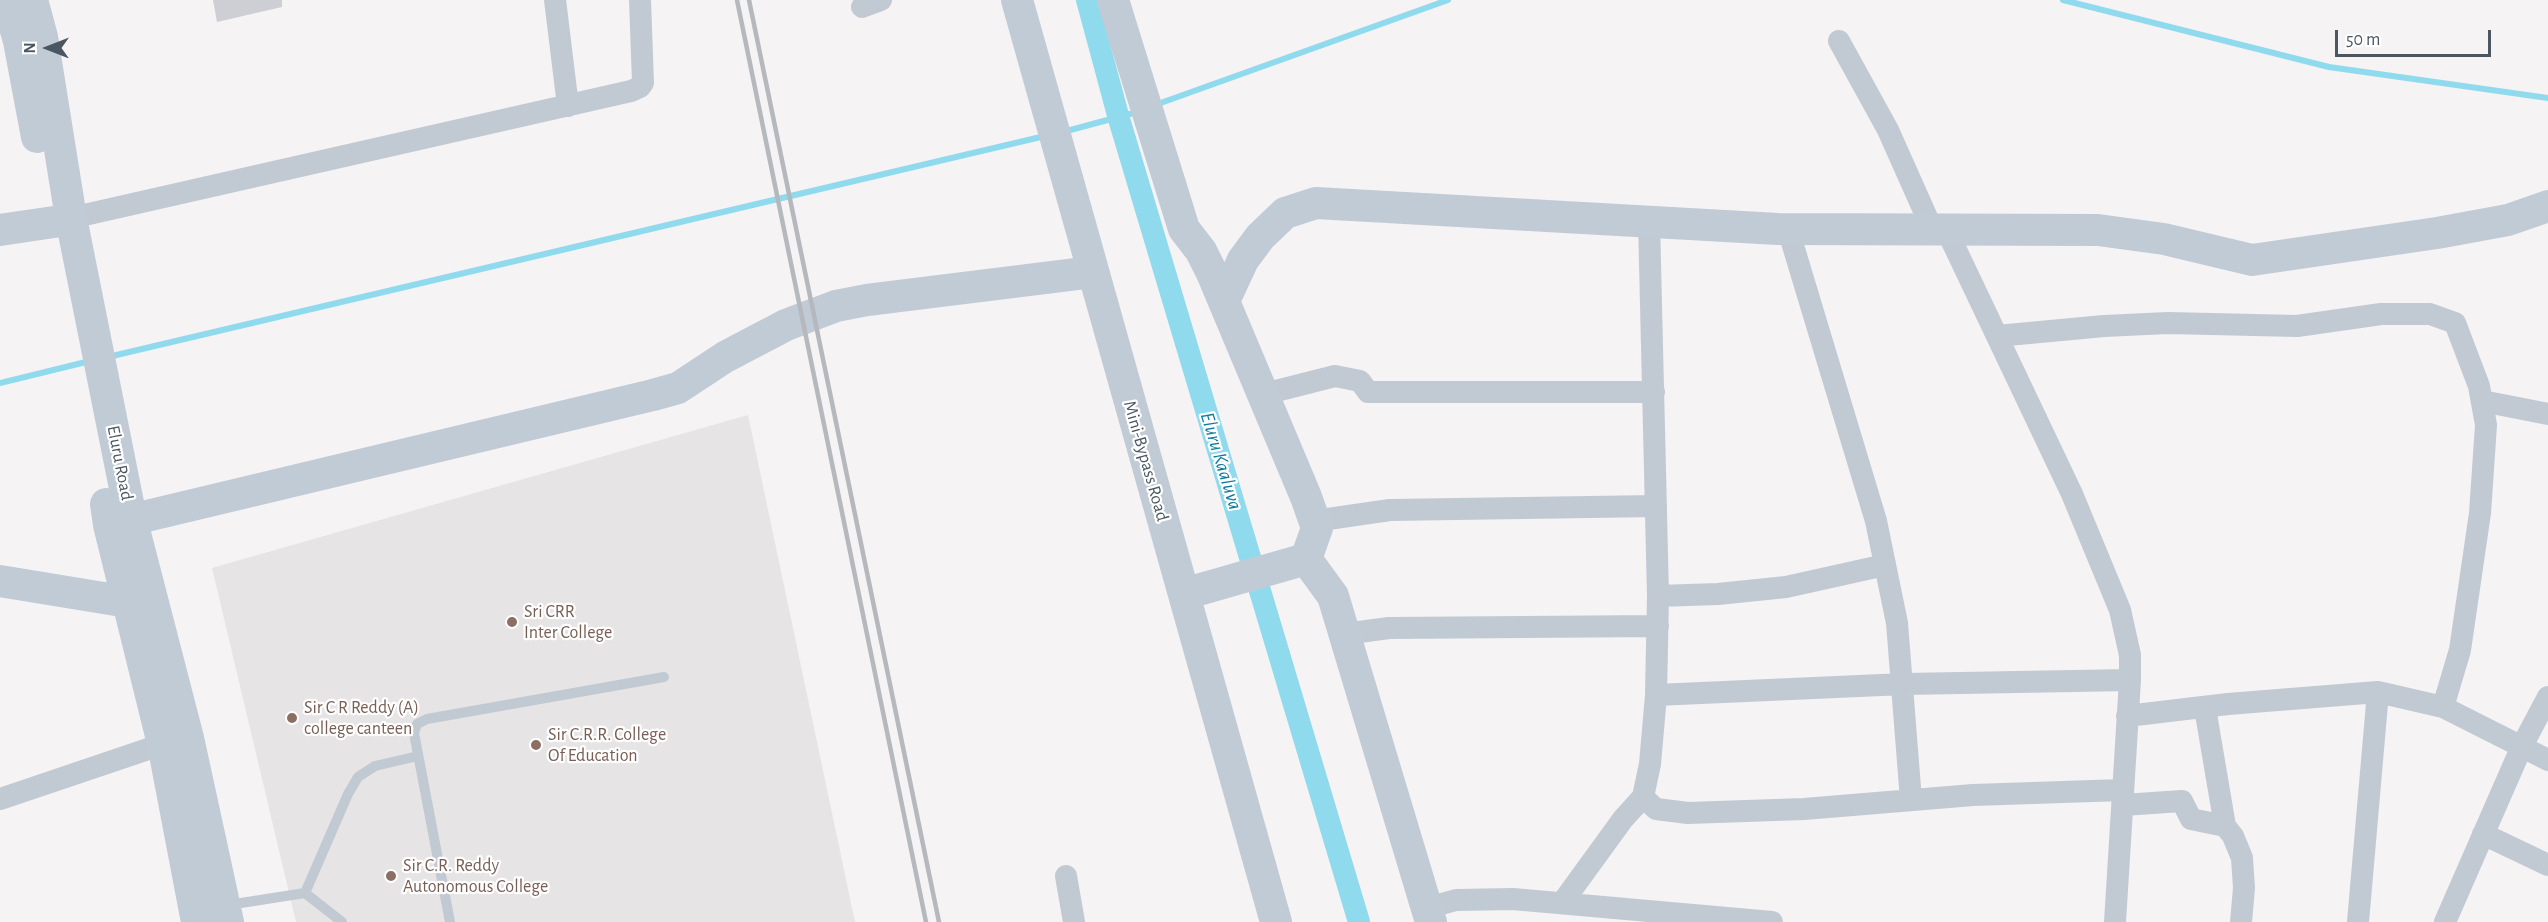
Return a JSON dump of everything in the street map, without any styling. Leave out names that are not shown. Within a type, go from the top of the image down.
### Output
[{"type":"street","points":[[555,0],[568,106]]},
{"type":"street","points":[[0,230],[65,231],[640,87],[644,71],[640,0]]},
{"type":"street","name":"Mini-Bypass Road","points":[[1017,0],[1092,267],[1198,590],[1276,922]]},
{"type":"street","points":[[1113,0],[1184,229],[1201,251],[1224,300],[1317,528],[1306,559]]},
{"type":"street","name":"Eluru Road","points":[[28,1],[42,37],[65,231],[120,522],[128,602],[163,744],[211,913]]},
{"type":"street","points":[[1839,41],[1997,336],[2072,495],[2120,610],[2130,654],[2130,680],[2115,922]]},
{"type":"street","points":[[1224,300],[1243,260],[1260,237],[1284,213],[1316,203],[1788,229],[2098,230],[2163,239],[2252,260],[2508,220],[2548,206]]},
{"type":"street","points":[[1562,903],[1623,819],[1643,797],[1650,764],[1656,695],[1658,596],[1649,221]]},
{"type":"street","points":[[1788,229],[1876,521],[1897,623],[1904,684],[1911,800]]},
{"type":"street","points":[[120,522],[424,452],[678,388],[725,357],[759,339],[836,306],[1092,267]]},
{"type":"street","points":[[1997,336],[2104,326],[2168,323],[2297,326],[2381,314],[2430,314],[2455,323],[2476,375],[2486,425],[2480,513],[2460,650],[2443,707]]},
{"type":"street","points":[[1264,394],[1335,376],[1360,381],[1368,392],[1654,392]]},
{"type":"street","points":[[2482,401],[2548,414]]},
{"type":"street","points":[[1314,521],[1390,510],[1656,506]]},
{"type":"street","name":"Eluru Road","points":[[120,522],[188,738],[211,913]]},
{"type":"street","points":[[1198,590],[1306,559]]},
{"type":"street","points":[[1306,559],[1332,596],[1429,915],[1456,900],[1513,899],[1772,922]]},
{"type":"street","points":[[1658,596],[1718,594],[1786,587],[1885,565]]},
{"type":"street","points":[[0,581],[128,602]]},
{"type":"street","points":[[1344,634],[1389,628],[1658,626]]},
{"type":"street","points":[[1656,695],[1904,684],[2130,680]]},
{"type":"street","points":[[2127,716],[2228,704],[2378,692],[2443,707],[2548,760]]},
{"type":"street","points":[[2358,922],[2378,692]]},
{"type":"street","points":[[2445,922],[2522,746],[2548,697]]},
{"type":"street","points":[[2205,708],[2225,826],[2233,836],[2242,858],[2244,888],[2241,922]]},
{"type":"street","points":[[0,799],[163,744]]},
{"type":"street","points":[[1643,797],[1656,808],[1688,813],[1911,800],[2123,797],[2182,801],[2192,819],[2225,826]]},
{"type":"street","points":[[2482,834],[2548,865]]},
{"type":"street","points":[[1066,876],[1074,922]]},
{"type":"lane","points":[[450,922],[414,733],[417,724],[427,719],[664,677]]},
{"type":"lane","points":[[305,893],[348,794],[358,777],[375,766],[418,756]]},
{"type":"lane","points":[[211,913],[305,893]]},
{"type":"lane","points":[[305,893],[342,922]]},
{"type":"shaded area","name":"Sir C.R.R. College Of Education","points":[[748,415],[855,922],[296,922],[212,568]]},
{"type":"building","points":[[213,0],[282,0],[282,7],[217,22]]},
{"type":"waterway","name":"Eluru Kaaluva","points":[[1087,0],[1119,119],[1359,922]]},
{"type":"waterway","points":[[1155,105],[1448,0]]},
{"type":"waterway","points":[[2063,0],[2329,67],[2548,98]]},
{"type":"waterway","points":[[1063,132],[1137,112]]},
{"type":"waterway","points":[[108,357],[1045,136]]},
{"type":"waterway","points":[[0,383],[90,361]]},
{"type":"railway","points":[[737,0],[926,922]]},
{"type":"railway","points":[[749,0],[939,922]]},
{"type":"place","name":"Sri CRR Inter College","points":[[512,622]]},
{"type":"place","name":"Sir C R Reddy (A) college canteen","points":[[292,718]]},
{"type":"place","name":"Sir C.R.R. College Of Education","points":[[536,745]]},
{"type":"place","name":"Sir C.R. Reddy Autonomous College","points":[[391,876]]}]
